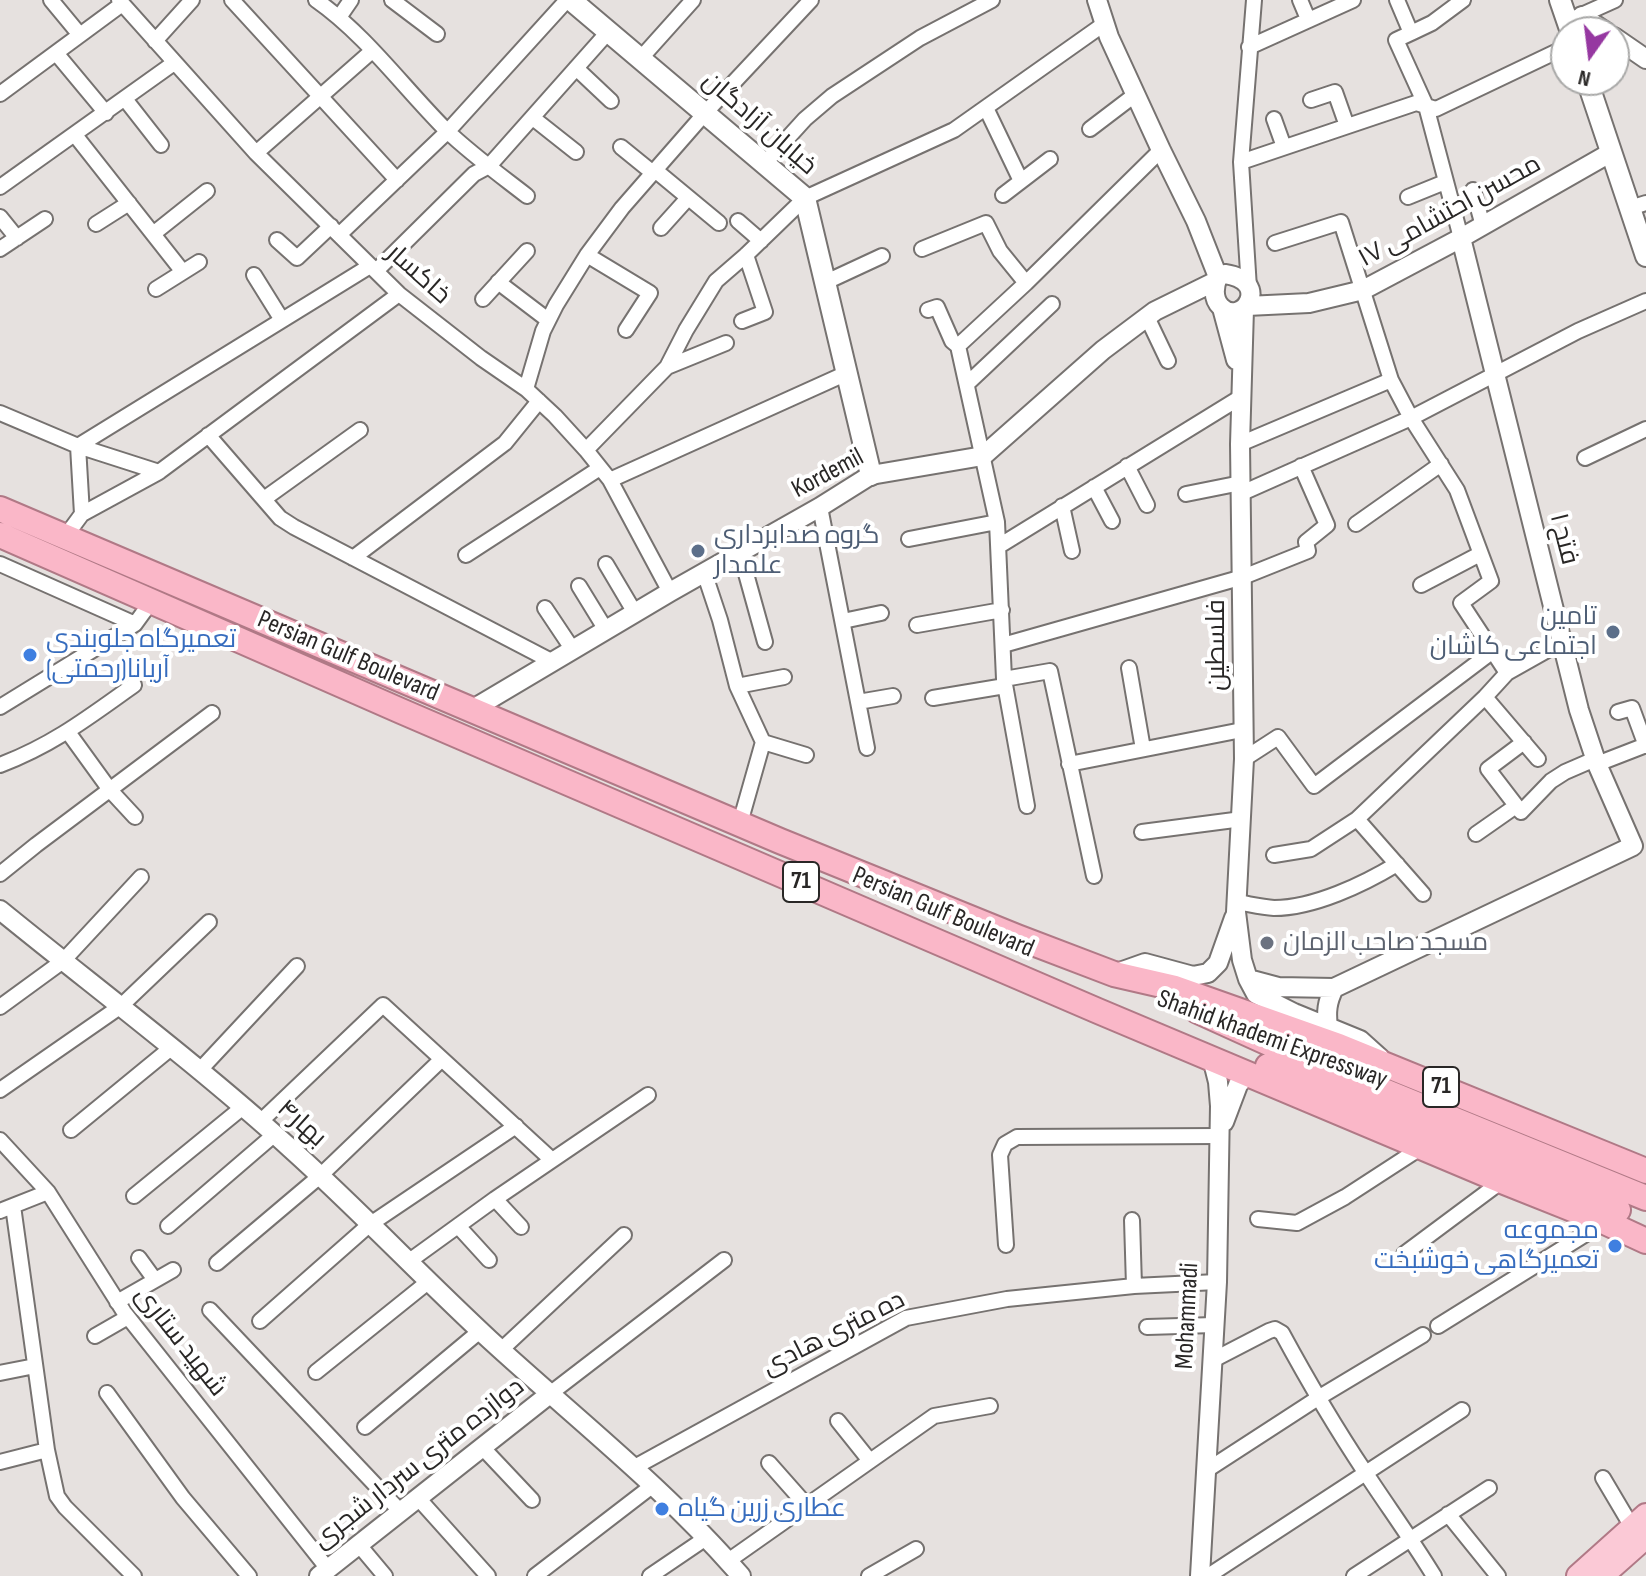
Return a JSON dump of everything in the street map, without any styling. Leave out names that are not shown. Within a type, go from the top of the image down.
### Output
[{"type":"highway","name":"Persian Gulf Boulevard","points":[[0,509],[1004,932],[1114,974],[1175,988],[1339,1046],[1646,1171]]},
{"type":"highway","name":"Persian Gulf Boulevard","points":[[0,535],[1098,1011],[1502,1181],[1643,1234]]},
{"type":"highway","name":"Shahid khademi Expressway","points":[[1114,974],[1284,1050],[1646,1198]]},
{"type":"highway","name":"Shahid khademi Expressway","points":[[1098,1011],[1168,1030],[1366,1101],[1643,1234]]},
{"type":"highway","points":[[1521,1120],[1587,1159],[1646,1186]]},
{"type":"main road","name":"خیابان آزادگان","points":[[569,0],[805,198],[871,475]]},
{"type":"main road","points":[[1592,96],[1610,153],[1638,206],[1646,256]]},
{"type":"main road","points":[[1578,1576],[1641,1526]]},
{"type":"main road","points":[[1602,1576],[1641,1526]]},
{"type":"street","points":[[51,0],[80,35]]},
{"type":"street","points":[[155,41],[192,0]]},
{"type":"street","points":[[232,0],[397,180]]},
{"type":"street","points":[[316,0],[340,16],[448,131],[527,196]]},
{"type":"street","points":[[340,16],[351,0]]},
{"type":"street","points":[[392,0],[437,34]]},
{"type":"street","points":[[277,240],[297,258],[397,180],[448,131],[569,0]]},
{"type":"street","points":[[641,58],[693,0]]},
{"type":"street","points":[[526,389],[548,320],[587,255],[622,208],[706,112],[811,0]]},
{"type":"street","points":[[765,163],[805,119],[832,96],[920,38],[992,0]]},
{"type":"street","points":[[999,546],[1127,466],[1241,388],[1214,292],[1222,277],[1215,242],[1196,221],[1161,150],[1104,24],[1097,0]]},
{"type":"street","points":[[1247,301],[1241,162],[1254,0]]},
{"type":"street","points":[[1300,0],[1308,19]]},
{"type":"street","points":[[1249,47],[1353,0]]},
{"type":"street","points":[[1397,0],[1411,33]]},
{"type":"street","points":[[1461,238],[1426,106],[1396,40],[1432,23],[1463,0]]},
{"type":"street","points":[[1586,16],[1615,0]]},
{"type":"street","points":[[0,94],[121,2]]},
{"type":"street","name":"خاکسار","points":[[121,2],[256,153],[399,294],[526,389],[586,450],[610,480],[670,592]]},
{"type":"street","points":[[586,450],[667,367],[716,281],[805,198],[954,130],[1104,24]]},
{"type":"street","points":[[78,446],[282,320],[373,268],[474,174],[489,166],[609,31]]},
{"type":"street","points":[[256,153],[372,51]]},
{"type":"street","points":[[56,53],[106,113]]},
{"type":"street","points":[[1241,162],[1416,103],[1436,109],[1550,55]]},
{"type":"street","points":[[0,187],[174,63]]},
{"type":"street","points":[[576,68],[611,101]]},
{"type":"street","points":[[1311,100],[1335,92],[1347,126]]},
{"type":"street","points":[[1090,129],[1136,94]]},
{"type":"street","points":[[125,99],[161,145]]},
{"type":"street","points":[[986,108],[1021,181]]},
{"type":"street","points":[[533,118],[576,152]]},
{"type":"street","points":[[1274,119],[1284,147]]},
{"type":"street","points":[[75,135],[183,272]]},
{"type":"street","points":[[621,147],[719,223]]},
{"type":"street","points":[[958,346],[1161,150]]},
{"type":"street","name":"محسن احتشامی ۱۷","points":[[1247,301],[1271,296],[1309,303],[1363,290],[1610,153]]},
{"type":"street","points":[[1003,195],[1050,159]]},
{"type":"street","points":[[1408,197],[1445,182]]},
{"type":"street","points":[[1473,190],[1483,226]]},
{"type":"street","points":[[153,234],[207,191]]},
{"type":"street","points":[[661,228],[688,198]]},
{"type":"street","points":[[96,224],[129,203]]},
{"type":"street","points":[[0,217],[17,238]]},
{"type":"street","points":[[0,249],[45,219]]},
{"type":"street","points":[[738,221],[761,241]]},
{"type":"street","points":[[1275,243],[1341,222],[1391,380],[1465,507],[1491,581],[1461,603],[1507,673]]},
{"type":"street","points":[[922,249],[986,223],[1000,251],[1026,283]]},
{"type":"street","name":"فتح ۱","points":[[1461,238],[1579,710],[1596,761],[1639,843]]},
{"type":"street","points":[[483,299],[527,251]]},
{"type":"street","points":[[587,255],[650,293],[626,330]]},
{"type":"street","points":[[742,321],[765,312],[746,255]]},
{"type":"street","points":[[826,282],[882,256]]},
{"type":"street","points":[[156,289],[199,262]]},
{"type":"street","points":[[254,275],[282,320]]},
{"type":"street","points":[[983,456],[1103,350],[1151,314],[1222,277],[1242,279],[1247,301]]},
{"type":"street","points":[[498,282],[548,320]]},
{"type":"street","points":[[65,537],[82,514],[159,472],[399,294]]},
{"type":"street","points":[[1151,314],[1202,301],[1233,312],[1247,301]]},
{"type":"street","name":"فلسطین","points":[[1247,301],[1240,444],[1244,759],[1236,907],[1242,960],[1248,979]]},
{"type":"street","points":[[1186,494],[1241,488],[1301,466],[1411,418],[1578,331],[1646,301]]},
{"type":"street","points":[[967,384],[1052,304]]},
{"type":"street","points":[[932,309],[958,346],[997,522],[1004,682],[1027,806]]},
{"type":"street","points":[[1151,314],[1168,361]]},
{"type":"street","points":[[667,367],[726,343]]},
{"type":"street","points":[[610,480],[847,373]]},
{"type":"street","points":[[1240,444],[1391,380]]},
{"type":"street","points":[[353,558],[505,443],[539,401]]},
{"type":"street","points":[[0,413],[78,446],[159,472]]},
{"type":"street","points":[[1585,458],[1646,429]]},
{"type":"street","points":[[264,499],[360,430]]},
{"type":"street","points":[[208,435],[280,518],[553,662]]},
{"type":"street","points":[[78,446],[82,514]]},
{"type":"street","name":"Kordemil","points":[[473,709],[871,475],[983,456]]},
{"type":"street","points":[[1356,524],[1441,464]]},
{"type":"street","points":[[1127,466],[1147,505]]},
{"type":"street","points":[[1003,645],[1243,577],[1308,551],[1306,542],[1327,525],[1301,466]]},
{"type":"street","points":[[466,555],[600,468]]},
{"type":"street","points":[[1094,487],[1112,521]]},
{"type":"street","points":[[1062,506],[1072,551]]},
{"type":"street","points":[[820,507],[867,748]]},
{"type":"street","points":[[909,539],[997,522]]},
{"type":"street","points":[[740,552],[765,642]]},
{"type":"street","points":[[1421,585],[1480,554]]},
{"type":"street","points":[[0,564],[135,624]]},
{"type":"street","points":[[606,564],[635,613]]},
{"type":"street","points":[[704,572],[737,686],[763,742],[740,823]]},
{"type":"street","points":[[579,586],[606,630]]},
{"type":"street","points":[[0,707],[135,624],[151,602]]},
{"type":"street","points":[[545,608],[573,650]]},
{"type":"street","points":[[917,625],[1002,610]]},
{"type":"street","points":[[843,621],[881,613]]},
{"type":"street","points":[[1274,855],[1311,849],[1361,815],[1507,673],[1562,642]]},
{"type":"street","points":[[1244,759],[1278,737],[1314,786],[1493,651]]},
{"type":"street","points":[[1129,668],[1143,749]]},
{"type":"street","points":[[933,698],[1050,671],[1094,876]]},
{"type":"street","points":[[737,686],[784,677]]},
{"type":"street","points":[[0,765],[68,732],[134,685]]},
{"type":"street","points":[[858,702],[893,696]]},
{"type":"street","points":[[1485,697],[1538,759]]},
{"type":"street","points":[[1524,742],[1488,769],[1521,812],[1551,781],[1565,772],[1646,746],[1632,708],[1618,712]]},
{"type":"street","points":[[0,874],[212,713]]},
{"type":"street","points":[[1069,764],[1242,730]]},
{"type":"street","points":[[68,732],[110,790],[135,817]]},
{"type":"street","points":[[763,742],[806,755]]},
{"type":"street","points":[[1476,834],[1516,806]]},
{"type":"street","points":[[1361,815],[1423,894]]},
{"type":"street","points":[[1142,832],[1242,819]]},
{"type":"street","points":[[1248,979],[1278,987],[1334,988],[1639,843]]},
{"type":"street","points":[[1236,907],[1274,908],[1307,903],[1351,887],[1397,864]]},
{"type":"street","points":[[0,1007],[63,961],[141,877]]},
{"type":"street","name":"فلسطین","points":[[1114,974],[1145,963],[1193,976],[1208,973],[1218,963],[1236,907]]},
{"type":"street","name":"بهار۴","points":[[0,910],[267,1128],[480,1331],[633,1468],[741,1576]]},
{"type":"street","points":[[0,1090],[121,1006],[209,922]]},
{"type":"street","points":[[199,1071],[297,966]]},
{"type":"street","points":[[1248,979],[1256,994],[1360,1040],[1389,1067]]},
{"type":"street","points":[[1328,1027],[1326,1012],[1334,988]]},
{"type":"street","points":[[168,1226],[267,1128],[383,1005],[552,1160]]},
{"type":"street","points":[[71,1130],[171,1048]]},
{"type":"street","name":"Mohammadi","points":[[1200,1576],[1217,1282],[1218,1082],[1212,1058]]},
{"type":"street","points":[[217,1263],[320,1176],[442,1059]]},
{"type":"street","points":[[1006,1245],[1000,1155],[1005,1144],[1017,1137],[1219,1136],[1238,1085],[1247,1073]]},
{"type":"street","points":[[408,1262],[648,1095]]},
{"type":"street","points":[[134,1196],[243,1107]]},
{"type":"street","points":[[260,1321],[369,1225],[516,1126]]},
{"type":"street","name":"شهید ستاری","points":[[0,1140],[48,1192],[117,1302],[324,1573]]},
{"type":"street","points":[[1258,1219],[1297,1223],[1345,1197],[1422,1147]]},
{"type":"street","points":[[1404,1254],[1502,1181]]},
{"type":"street","points":[[48,1192],[7,1209],[57,1496],[134,1576]]},
{"type":"street","points":[[495,1199],[521,1227]]},
{"type":"street","points":[[1132,1220],[1134,1286]]},
{"type":"street","points":[[1438,1326],[1605,1222]]},
{"type":"street","points":[[458,1226],[489,1260]]},
{"type":"street","points":[[501,1350],[624,1235]]},
{"type":"street","points":[[139,1258],[155,1280]]},
{"type":"street","points":[[551,1393],[724,1260]]},
{"type":"street","points":[[117,1302],[173,1270]]},
{"type":"street","points":[[316,1372],[428,1282]]},
{"type":"street","name":"ده متری هادی","points":[[633,1468],[906,1318],[1007,1299],[1134,1286],[1217,1282]]},
{"type":"street","points":[[210,1310],[400,1511]]},
{"type":"street","points":[[95,1336],[128,1317]]},
{"type":"street","points":[[1147,1327],[1214,1325]]},
{"type":"street","points":[[1213,1360],[1275,1329],[1282,1333],[1318,1398],[1434,1576]]},
{"type":"street","points":[[365,1427],[480,1331]]},
{"type":"street","points":[[1207,1470],[1423,1335]]},
{"type":"street","points":[[0,1373],[35,1366]]},
{"type":"street","points":[[107,1393],[183,1498],[249,1576]]},
{"type":"street","name":"دوازده متری سردار شجری","points":[[324,1573],[551,1393]]},
{"type":"street","points":[[728,1561],[934,1416],[990,1406]]},
{"type":"street","points":[[1208,1576],[1462,1410]]},
{"type":"street","points":[[838,1421],[870,1461]]},
{"type":"street","points":[[482,1447],[532,1500]]},
{"type":"street","points":[[0,1462],[47,1450]]},
{"type":"street","points":[[769,1463],[807,1506]]},
{"type":"street","points":[[1603,1478],[1641,1526]]},
{"type":"street","points":[[535,1576],[652,1486]]},
{"type":"street","points":[[1354,1576],[1489,1488]]},
{"type":"street","points":[[418,1498],[488,1576]]},
{"type":"street","points":[[1448,1514],[1498,1576]]},
{"type":"street","points":[[650,1576],[706,1538]]},
{"type":"street","points":[[359,1545],[385,1576]]},
{"type":"street","points":[[869,1576],[916,1549]]},
{"type":"place","name":"گروه صدابرداری علمدار","points":[[698,551]]},
{"type":"place","name":"تامین اجتماعی کاشان","points":[[1613,632]]},
{"type":"place","name":"تعمیرگاه جلوبندی آریانا(رحمتی)","points":[[30,655]]},
{"type":"place","name":"مسجد صاحب الزمان","points":[[1267,943]]},
{"type":"place","name":"مجموعه تعمیرگاهی خوشبخت","points":[[1615,1246]]},
{"type":"place","name":"عطاری زرین گیاه","points":[[662,1509]]}]
